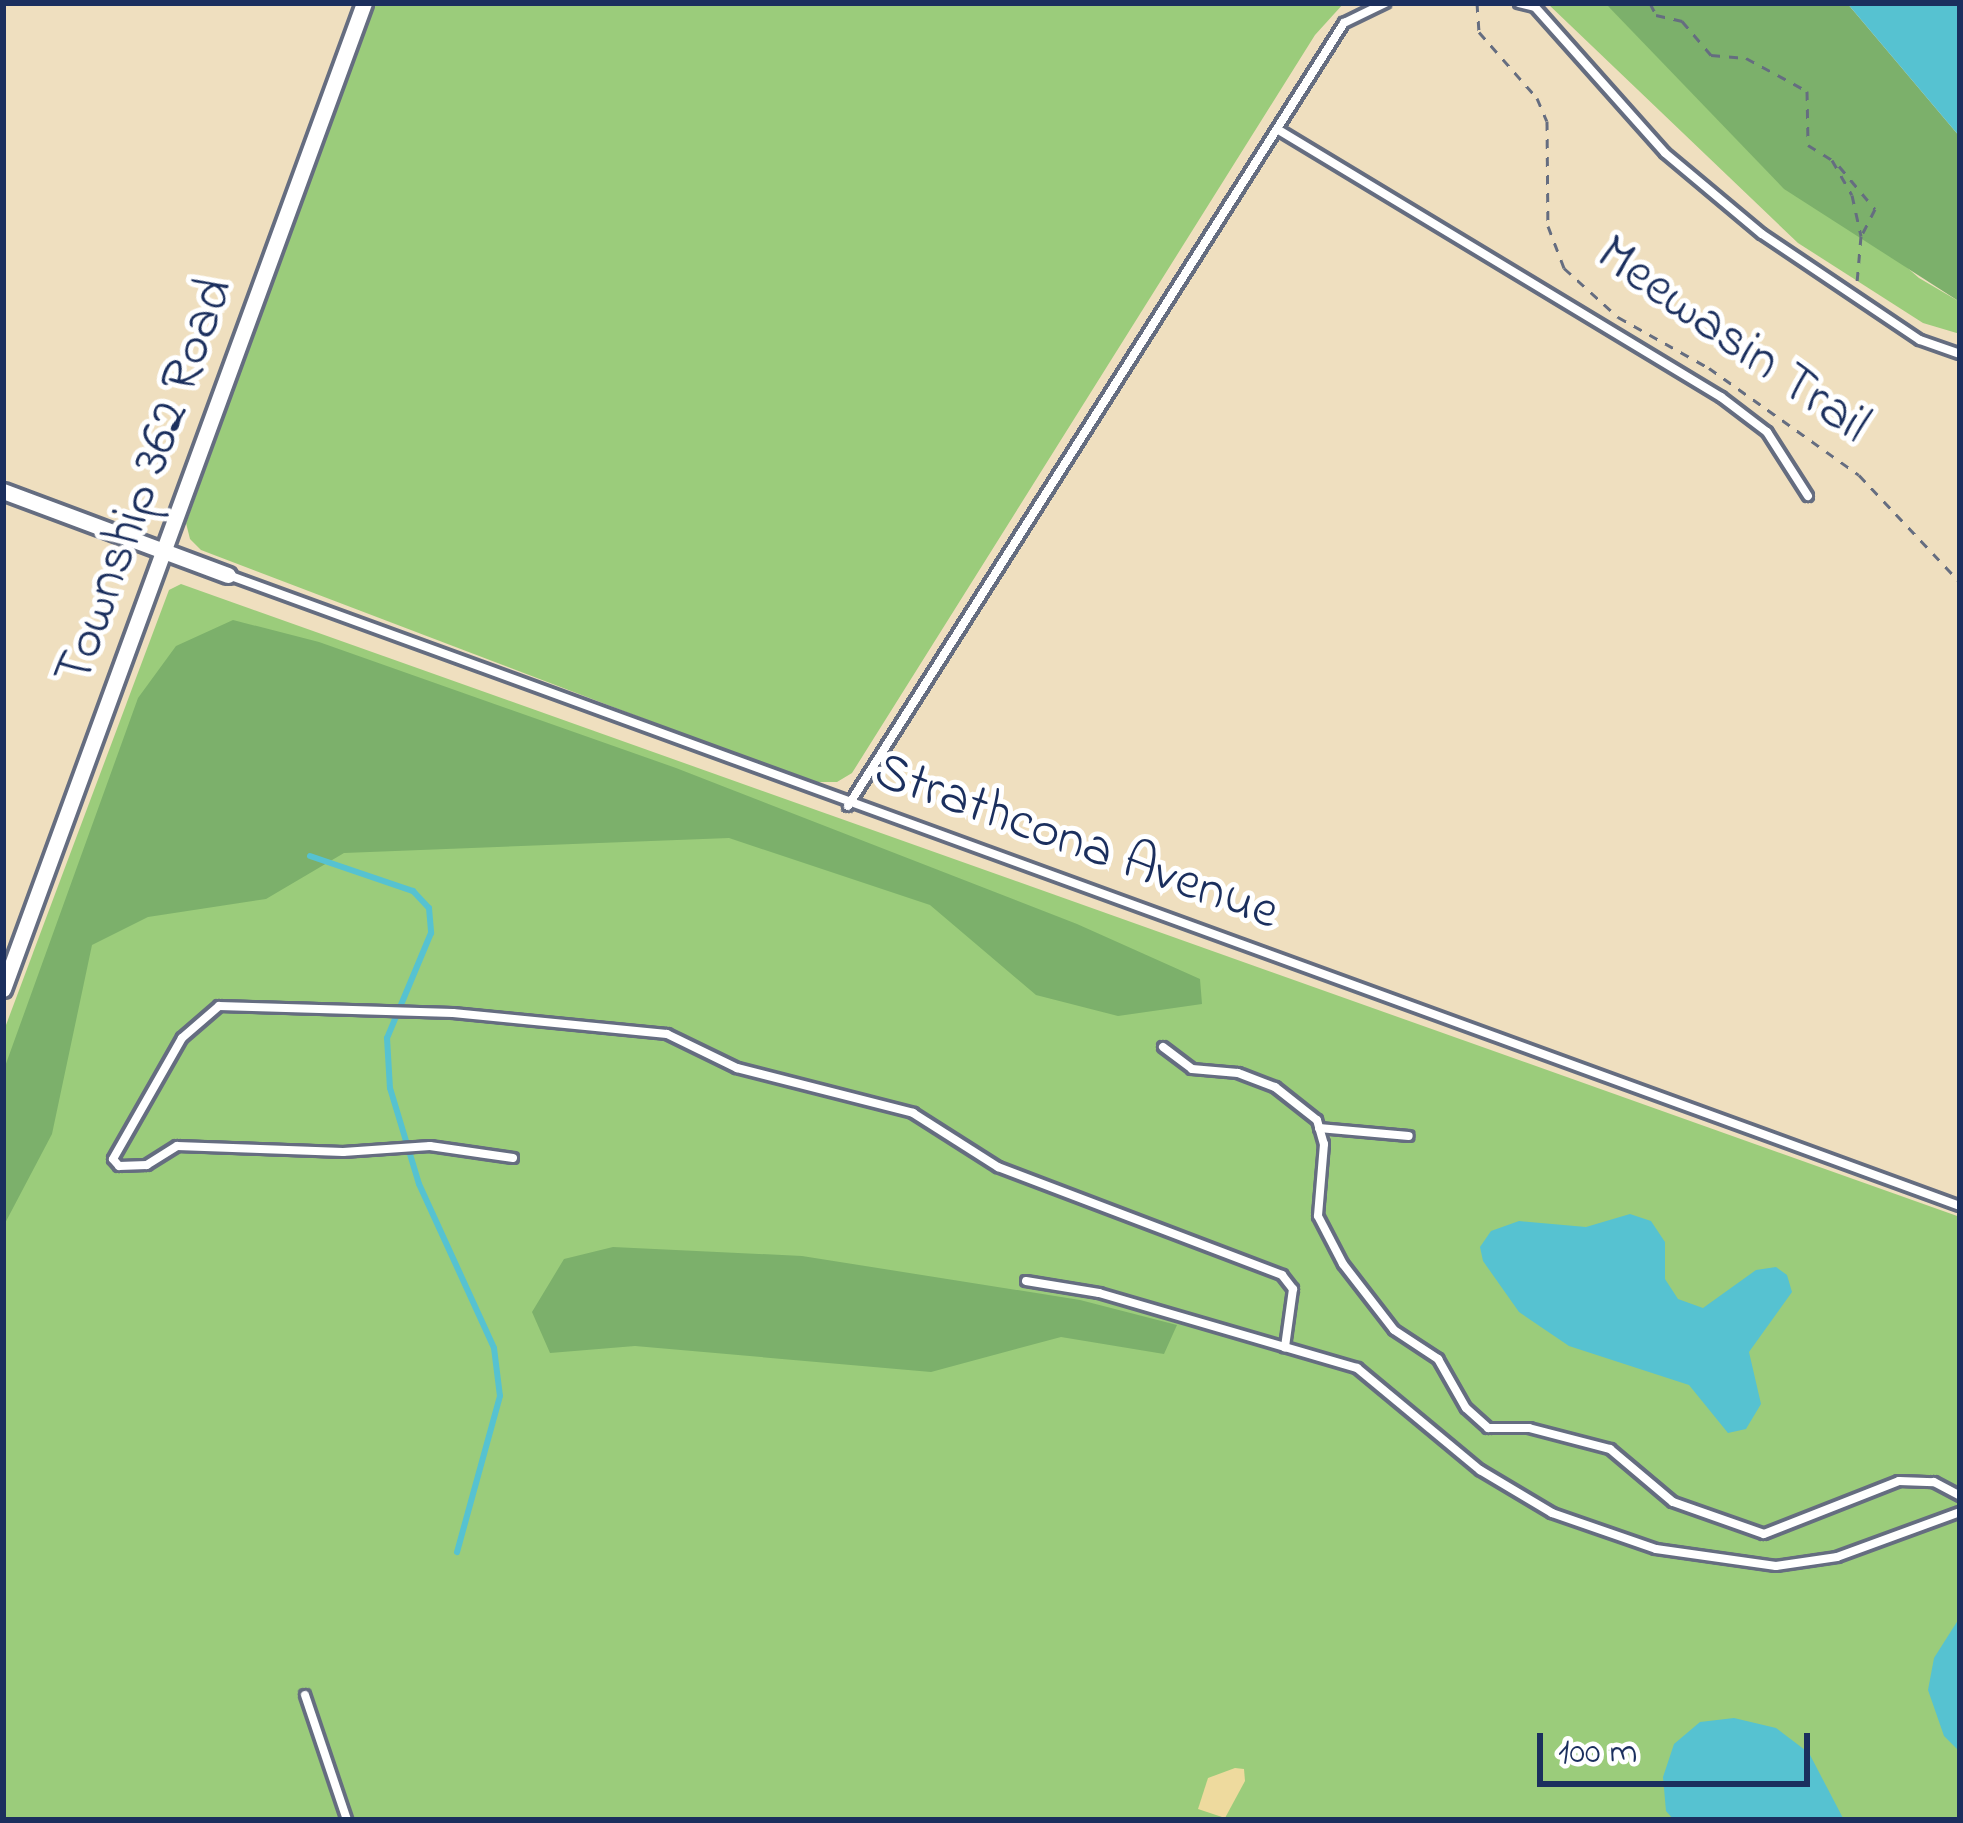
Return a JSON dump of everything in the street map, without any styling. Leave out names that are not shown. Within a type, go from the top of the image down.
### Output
[{"type":"street","name":"Township 362 Road","points":[[3,989],[364,3]]},
{"type":"street","name":"Strathcona Avenue","points":[[3,491],[228,575]]},
{"type":"lane","points":[[848,806],[1344,23],[1385,3]]},
{"type":"lane","points":[[1519,3],[1535,8],[1665,153],[1762,234],[1857,291],[1920,340],[1960,354]]},
{"type":"lane","points":[[1277,129],[1721,397],[1767,432],[1808,496]]},
{"type":"lane","name":"Strathcona Avenue","points":[[228,575],[848,806],[1960,1205]]},
{"type":"lane","points":[[513,1158],[430,1146],[344,1152],[177,1147],[147,1165],[119,1166],[112,1159],[182,1039],[219,1006],[453,1013],[667,1034],[737,1067],[913,1113],[998,1167],[1282,1275],[1293,1288],[1285,1347]]},
{"type":"lane","points":[[1163,1047],[1192,1069],[1238,1073],[1275,1087],[1319,1128],[1409,1136]]},
{"type":"lane","points":[[1319,1128],[1318,1216],[1343,1264],[1394,1330],[1438,1359],[1466,1408],[1489,1428],[1529,1428],[1610,1449],[1673,1502],[1729,1528],[1764,1534],[1899,1481],[1934,1481],[1960,1496]]},
{"type":"lane","points":[[1026,1281],[1099,1293],[1358,1368],[1480,1470],[1552,1513],[1656,1549],[1776,1566],[1837,1557],[1960,1512]]},
{"type":"lane","points":[[305,1695],[346,1820]]},
{"type":"path","name":"Meewasin Trail","points":[[1477,3],[1479,32],[1537,98],[1547,121],[1548,226],[1564,268],[1618,317],[1708,368],[1859,475],[1960,582]]},
{"type":"path","points":[[1650,3],[1656,15],[1682,21],[1711,55],[1746,58],[1807,91],[1808,145],[1832,160],[1875,209],[1861,236]]},
{"type":"path","points":[[1832,160],[1852,195],[1861,236],[1857,291]]},
{"type":"green space","points":[[374,3],[1344,3],[1315,35],[852,773],[837,782],[810,782],[201,550],[190,539],[186,523]]},
{"type":"green space","points":[[1547,3],[1605,3],[1919,278],[1960,302],[1960,334],[1923,323],[1798,243]]},
{"type":"green space","points":[[1605,3],[1847,3],[1960,137],[1960,302],[1784,189]]},
{"type":"green space","points":[[181,584],[1960,1217],[1960,1820],[3,1820],[3,1033],[169,590]]},
{"type":"green space","points":[[233,620],[319,642],[676,768],[1077,924],[1200,979],[1202,1004],[1118,1016],[1036,995],[930,905],[729,838],[344,853],[266,899],[148,917],[92,945],[52,1134],[3,1227],[3,1072],[138,698],[176,646]]},
{"type":"green space","points":[[613,1247],[802,1256],[1080,1300],[1177,1325],[1164,1354],[1061,1337],[931,1372],[635,1346],[550,1353],[532,1312],[564,1259]]},
{"type":"sand","points":[[1244,1769],[1245,1781],[1225,1818],[1198,1809],[1208,1778]]},
{"type":"water","points":[[1847,3],[1960,3],[1960,137]]},
{"type":"water","points":[[1630,1214],[1651,1221],[1665,1242],[1665,1279],[1678,1299],[1703,1308],[1756,1270],[1776,1267],[1787,1275],[1792,1292],[1749,1352],[1761,1404],[1746,1429],[1728,1433],[1689,1385],[1569,1346],[1519,1312],[1483,1261],[1480,1247],[1491,1231],[1519,1221],[1586,1227]]},
{"type":"water","points":[[1960,1617],[1960,1752],[1944,1736],[1928,1690],[1934,1658]]},
{"type":"water","points":[[1734,1718],[1776,1728],[1809,1753],[1844,1820],[1674,1820],[1666,1811],[1663,1777],[1674,1744],[1700,1722]]},
{"type":"waterway","points":[[310,856],[413,891],[429,908],[431,933],[387,1038],[390,1088],[419,1184],[494,1348],[500,1396],[457,1552]]}]
